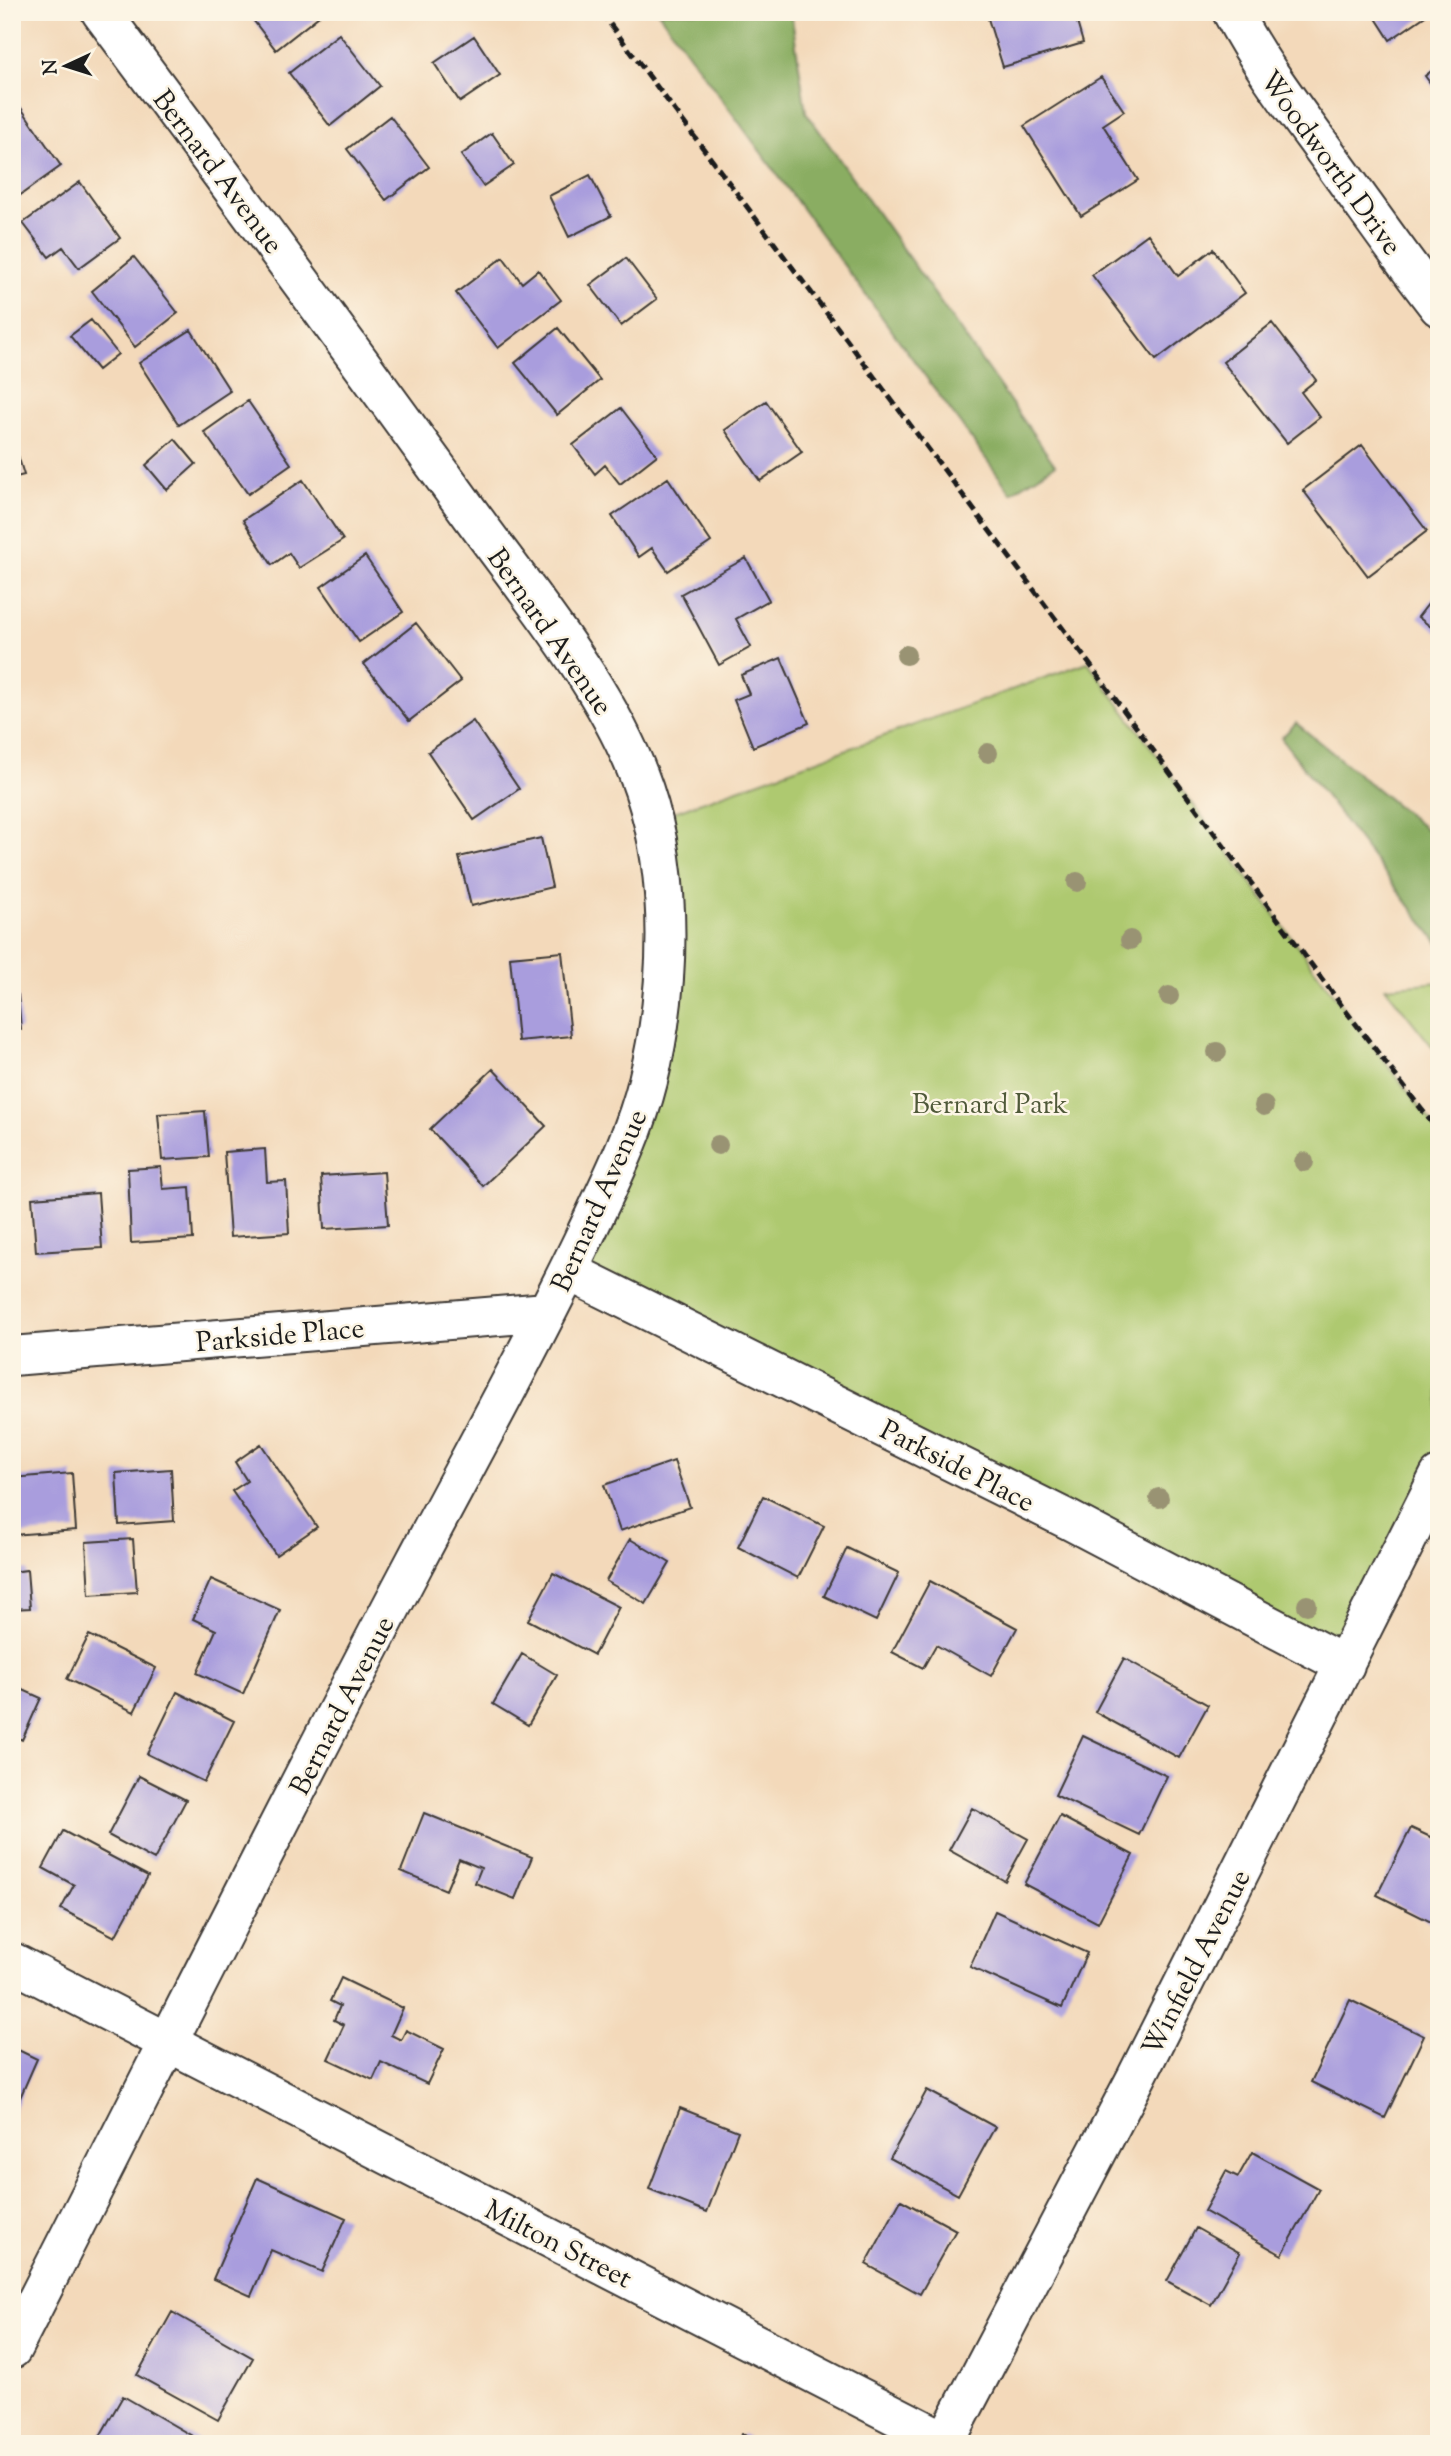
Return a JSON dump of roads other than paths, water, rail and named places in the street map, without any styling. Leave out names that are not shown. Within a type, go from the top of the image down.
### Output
[{"type":"street","name":"Bernard Avenue","points":[[12,2349],[401,1588],[568,1271],[630,1138],[648,1082],[658,1024],[666,936],[662,877],[652,820],[623,736],[574,658],[317,302],[101,12]]},
{"type":"street","name":"Woodworth Drive","points":[[1232,12],[1281,93],[1386,239],[1439,307]]},
{"type":"street","name":"Parkside Place","points":[[568,1271],[1056,1514],[1345,1665]]},
{"type":"street","name":"Parkside Place","points":[[12,1356],[547,1312]]},
{"type":"street","name":"Winfield Avenue","points":[[947,2443],[1136,2078],[1439,1476]]},
{"type":"street","name":"Milton Street","points":[[12,1962],[947,2443]]},
{"type":"railway","points":[[601,12],[1342,1006],[1439,1132]]},
{"type":"park label","name":"Bernard Park","points":[[990,1103]]}]
